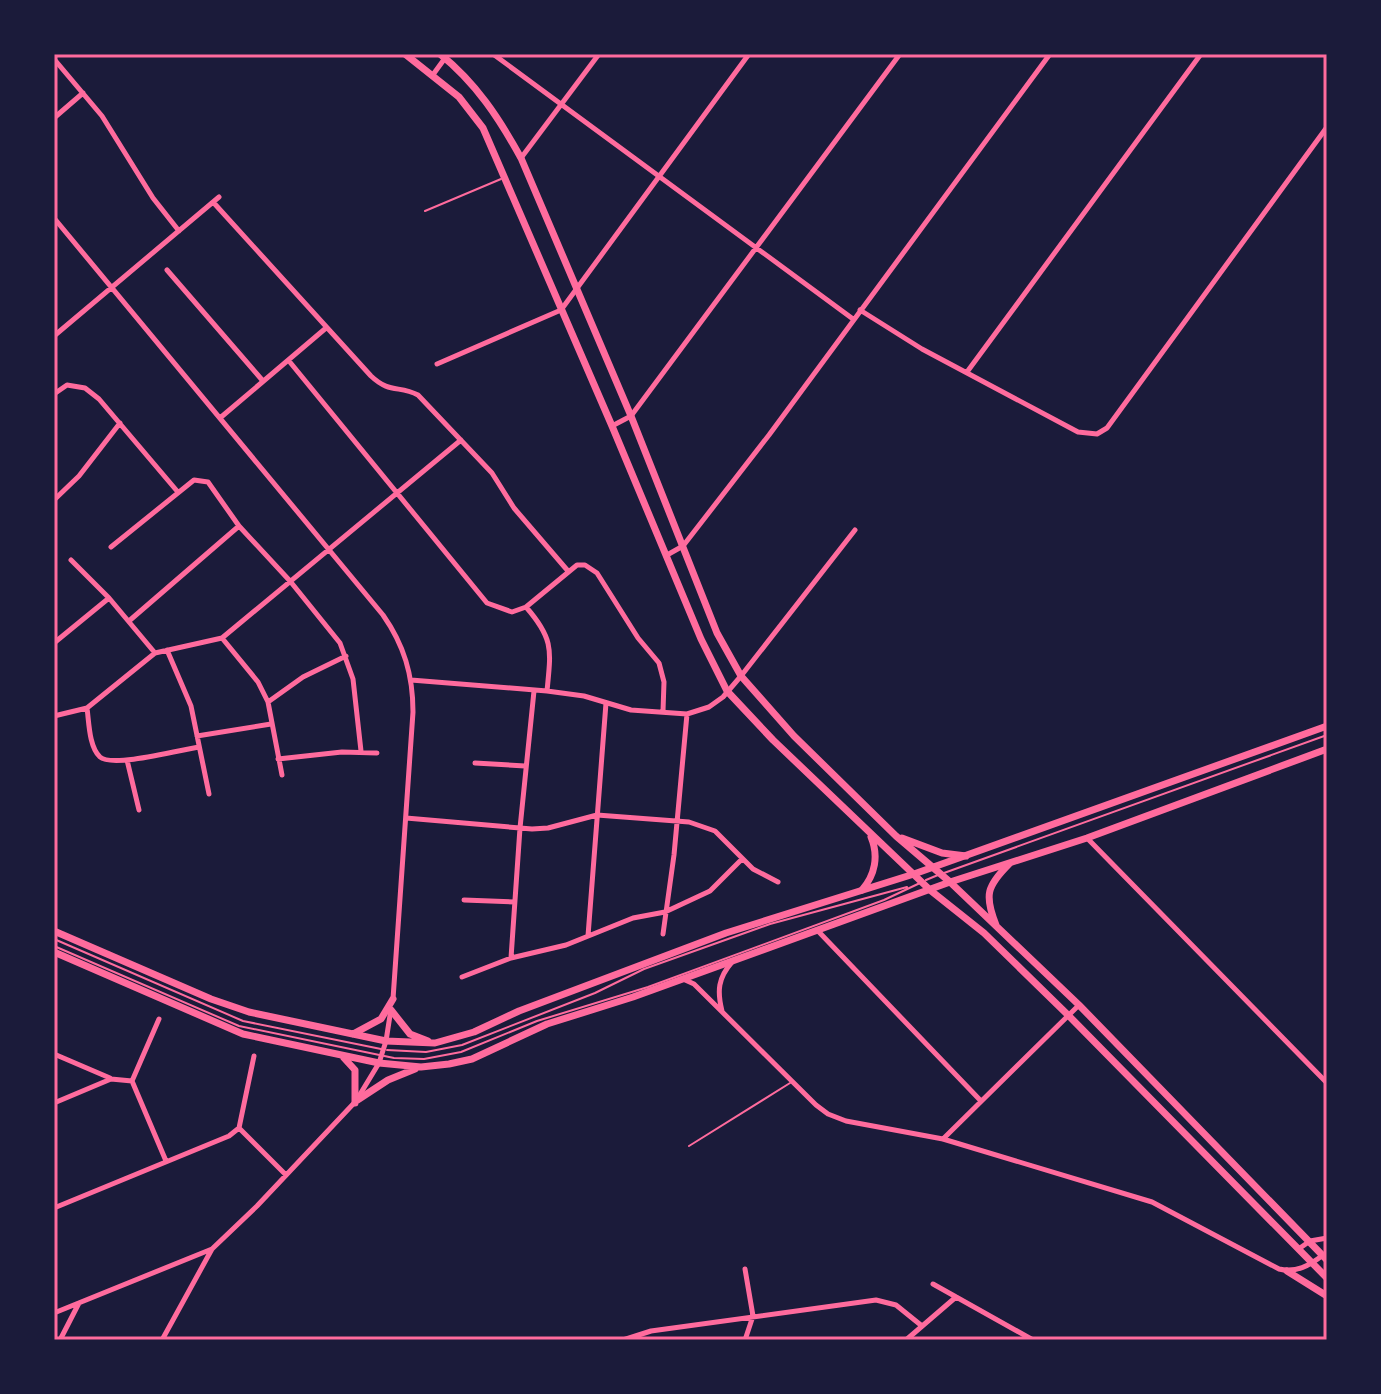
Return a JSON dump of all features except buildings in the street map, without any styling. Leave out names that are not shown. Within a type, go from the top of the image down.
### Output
[{"type":"main road","points":[[405,54],[459,97],[476,117],[505,177],[701,639],[727,691],[773,740],[930,890],[984,933],[1069,1016],[1327,1278]]},
{"type":"main road","points":[[444,55],[488,102],[521,158],[631,416],[717,633],[741,676],[794,736],[896,836],[950,882],[1079,1005],[1325,1258]]},
{"type":"main road","points":[[338,1055],[382,1052],[435,1043],[474,1032],[519,1011],[726,933],[933,868],[1327,726]]},
{"type":"main road","points":[[356,1102],[388,1080],[421,1067],[472,1059],[534,1029],[950,882],[1087,838],[1327,749]]},
{"type":"main road","points":[[862,890],[871,878],[876,858],[867,830]]},
{"type":"main road","points":[[896,836],[942,853],[966,856]]},
{"type":"main road","points":[[998,928],[989,906],[988,893],[1009,864]]},
{"type":"main road","points":[[54,931],[232,1007],[351,1035],[382,1052],[421,1067]]},
{"type":"main road","points":[[54,949],[243,1034],[338,1055],[349,1061],[355,1070],[356,1102]]},
{"type":"main road","points":[[351,1035],[381,1019],[393,999]]},
{"type":"main road","points":[[391,1010],[410,1034],[435,1043]]},
{"type":"main road","points":[[1287,1271],[1327,1296]]},
{"type":"street","points":[[493,54],[853,319]]},
{"type":"street","points":[[521,158],[599,54]]},
{"type":"street","points":[[437,364],[561,310],[749,54]]},
{"type":"street","points":[[612,426],[631,416],[900,54]]},
{"type":"street","points":[[667,555],[683,546],[769,435],[1050,54]]},
{"type":"street","points":[[967,372],[1201,54]]},
{"type":"street","points":[[432,76],[444,55]]},
{"type":"street","points":[[54,59],[112,132],[162,212],[179,231]]},
{"type":"street","points":[[54,118],[83,93]]},
{"type":"street","points":[[860,310],[909,341],[1085,434],[1097,434],[1107,428],[1327,127]]},
{"type":"street","points":[[54,336],[216,200],[326,328],[377,382],[388,389],[418,395],[461,440],[492,473],[514,508],[568,571]]},
{"type":"street","points":[[54,218],[392,628],[403,648],[411,680],[413,712],[393,999],[382,1052],[356,1102],[212,1249],[162,1340]]},
{"type":"street","points":[[167,270],[263,381]]},
{"type":"street","points":[[220,418],[326,328]]},
{"type":"street","points":[[289,361],[487,603],[512,612],[526,607],[568,571],[581,564],[597,573],[638,638],[659,663],[664,682],[663,711]]},
{"type":"street","points":[[54,394],[67,385],[85,388],[120,423],[177,491]]},
{"type":"street","points":[[54,500],[79,476],[120,423]]},
{"type":"street","points":[[54,716],[87,708],[155,653],[222,638],[461,440]]},
{"type":"street","points":[[111,547],[177,491],[194,480],[203,480],[340,643],[355,692],[361,751]]},
{"type":"street","points":[[129,621],[239,526]]},
{"type":"street","points":[[411,680],[584,696],[631,710],[687,714],[709,707],[741,676],[855,530]]},
{"type":"street","points":[[71,560],[109,598],[155,653]]},
{"type":"street","points":[[54,643],[109,598]]},
{"type":"street","points":[[526,607],[543,627],[548,640],[547,691]]},
{"type":"street","points":[[222,638],[258,682],[268,702],[282,775]]},
{"type":"street","points":[[167,650],[187,693],[209,794]]},
{"type":"street","points":[[268,702],[303,677],[346,656]]},
{"type":"street","points":[[511,958],[525,766],[534,691]]},
{"type":"street","points":[[588,936],[606,703]]},
{"type":"street","points":[[87,708],[98,755],[107,761],[199,747]]},
{"type":"street","points":[[663,934],[678,820],[687,714]]},
{"type":"street","points":[[197,736],[272,724]]},
{"type":"street","points":[[278,759],[361,751],[377,753]]},
{"type":"street","points":[[127,760],[139,810]]},
{"type":"street","points":[[475,763],[525,766]]},
{"type":"street","points":[[406,818],[520,828],[548,828],[597,815],[678,820],[715,831],[742,859],[778,882]]},
{"type":"street","points":[[1087,838],[1327,1083]]},
{"type":"street","points":[[462,977],[511,958],[556,948],[633,918],[665,912],[710,891],[742,859]]},
{"type":"street","points":[[464,900],[514,902]]},
{"type":"street","points":[[818,931],[980,1100]]},
{"type":"street","points":[[722,1012],[718,987],[724,971],[733,960]]},
{"type":"street","points":[[682,979],[694,984],[791,1083],[822,1110],[838,1118],[943,1139],[1152,1202],[1287,1271],[1325,1258]]},
{"type":"street","points":[[943,1139],[1079,1005]]},
{"type":"street","points":[[159,1019],[132,1081],[166,1161]]},
{"type":"street","points":[[54,1054],[111,1079],[132,1081]]},
{"type":"street","points":[[54,1208],[229,1136],[239,1128],[254,1056]]},
{"type":"street","points":[[54,1103],[111,1079]]},
{"type":"street","points":[[239,1128],[286,1175]]},
{"type":"street","points":[[1300,1248],[1310,1241],[1327,1238]]},
{"type":"street","points":[[54,1313],[212,1249]]},
{"type":"street","points":[[745,1269],[753,1316],[745,1340]]},
{"type":"street","points":[[933,1284],[1033,1340]]},
{"type":"street","points":[[906,1340],[956,1297]]},
{"type":"street","points":[[624,1339],[651,1331],[876,1300],[896,1305],[922,1326]]},
{"type":"street","points":[[60,1340],[79,1302]]},
{"type":"lane","points":[[425,211],[505,177]]},
{"type":"lane","points":[[54,949],[231,1023],[424,1059],[461,1052],[537,1021],[648,987],[859,909],[940,874],[1327,735]]},
{"type":"lane","points":[[54,939],[243,1021],[382,1052],[426,1052],[462,1045],[595,993],[636,972],[770,924],[912,886]]},
{"type":"lane","points":[[689,1146],[791,1083]]}]
